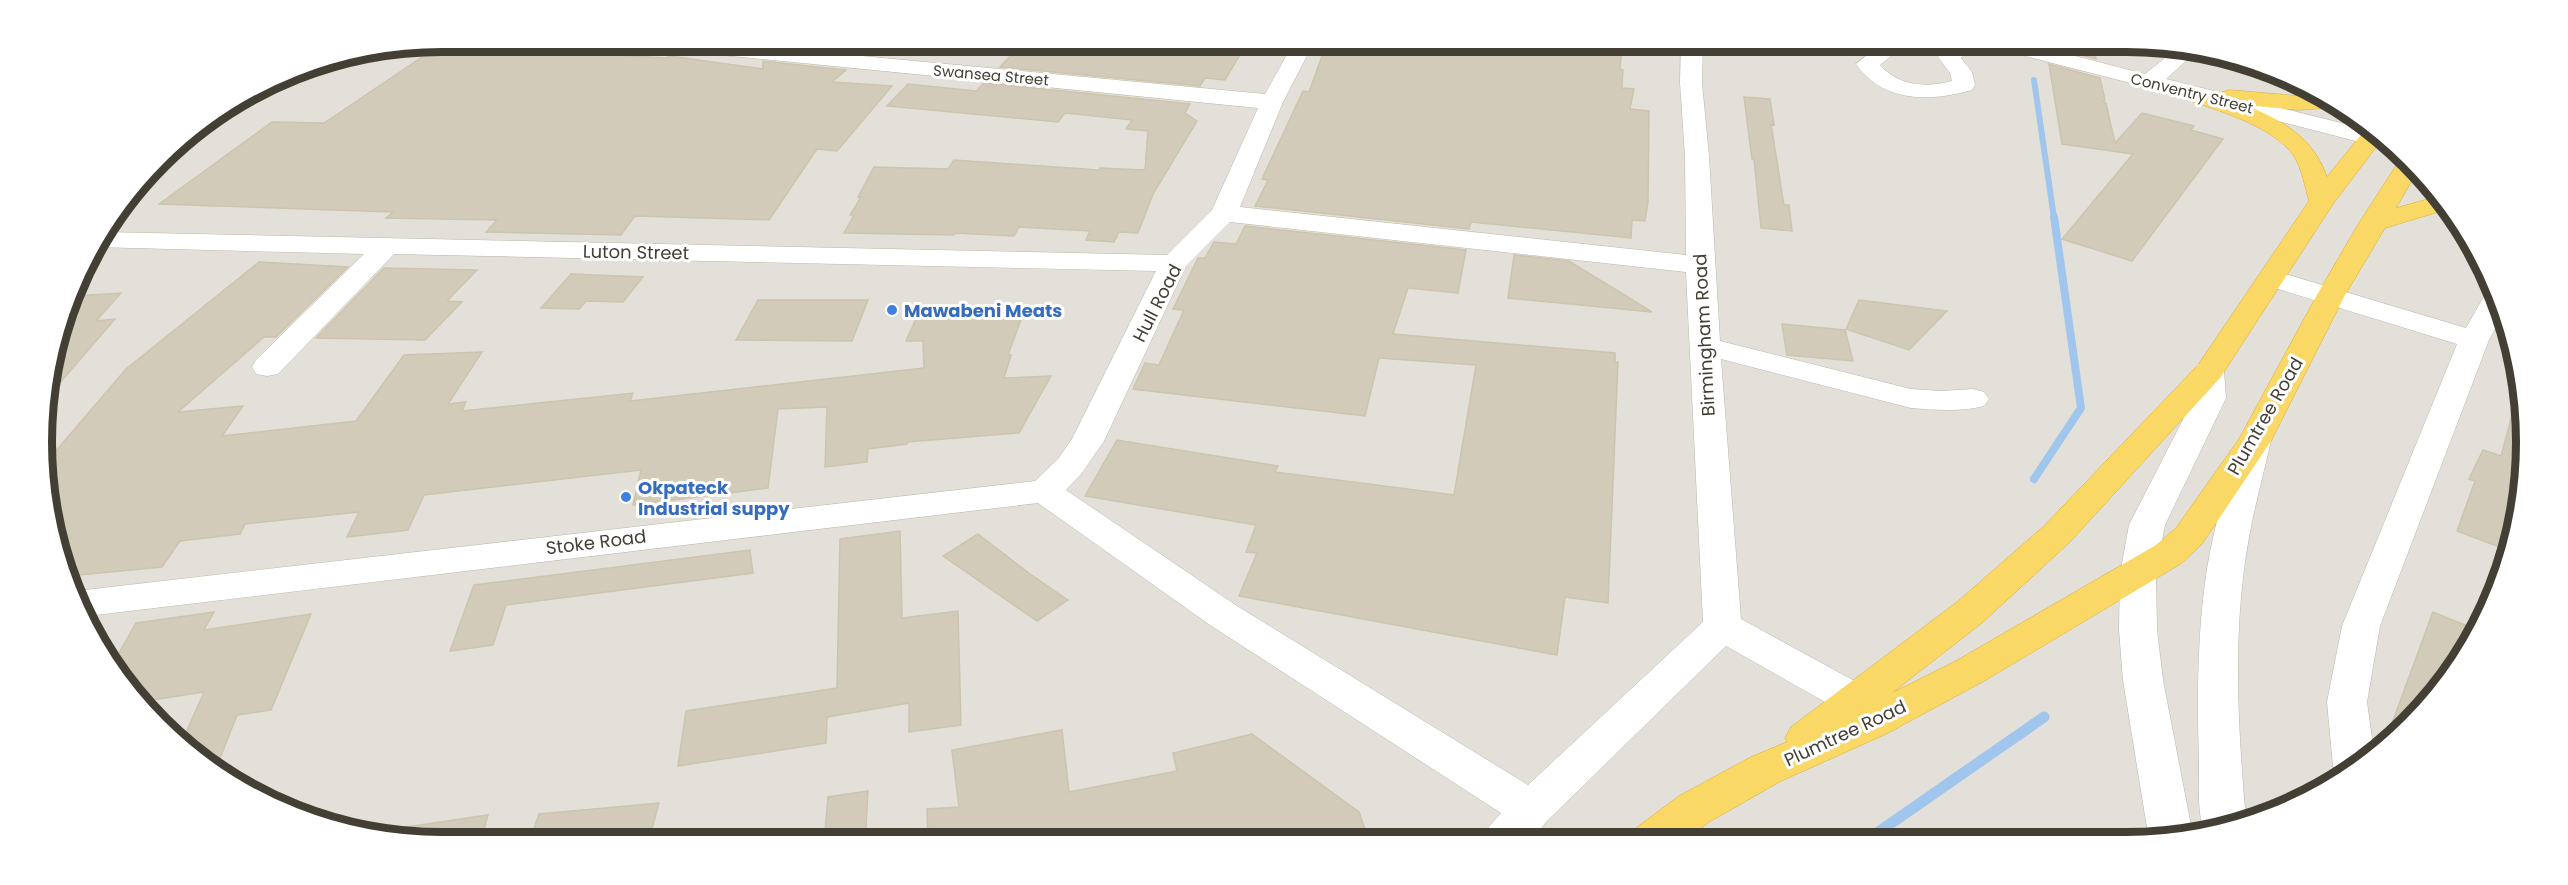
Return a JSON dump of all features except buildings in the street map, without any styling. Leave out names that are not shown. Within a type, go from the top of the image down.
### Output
[{"type":"highway","points":[[2190,93],[2264,101],[2314,102]]},
{"type":"highway","points":[[2190,93],[2263,122],[2297,144],[2306,155],[2322,201]]},
{"type":"highway","name":"Plumtree Road","points":[[1766,769],[1970,612],[2057,534],[2209,371],[2253,301],[2272,278],[2322,201],[2374,142]]},
{"type":"highway","name":"Plumtree Road","points":[[1766,769],[1871,723],[1970,671],[2138,574],[2169,554],[2189,536],[2255,441],[2331,295],[2405,171]]},
{"type":"highway","points":[[2372,223],[2435,205]]},
{"type":"highway","points":[[1664,832],[1694,809],[1766,769]]},
{"type":"street","name":"Swansea Street","points":[[753,52],[1272,102]]},
{"type":"street","name":"Hull Road","points":[[1046,490],[1070,466],[1088,441],[1174,263],[1224,213],[1272,102],[1299,52]]},
{"type":"street","name":"Birmingham Road","points":[[1692,52],[1691,83],[1697,156],[1700,265],[1722,626]]},
{"type":"street","points":[[1884,52],[1867,64],[1875,77],[1896,87],[1924,93],[1944,93],[1964,85],[1961,72],[1949,57],[1954,52]]},
{"type":"street","name":"Conventry Street","points":[[2031,52],[2190,93],[2364,134]]},
{"type":"street","points":[[2149,82],[2179,57]]},
{"type":"street","points":[[1224,213],[1700,265]]},
{"type":"street","name":"Luton Street","points":[[109,240],[1174,263]]},
{"type":"street","points":[[267,367],[387,246]]},
{"type":"street","points":[[2272,278],[2474,340]]},
{"type":"street","points":[[2353,759],[2347,702],[2361,626],[2474,340],[2491,307]]},
{"type":"street","points":[[1705,346],[1911,398],[1941,401],[1973,399]]},
{"type":"street","points":[[2169,830],[2143,680],[2138,630],[2138,574],[2147,525],[2210,398],[2209,371]]},
{"type":"street","points":[[2223,820],[2218,751],[2219,655],[2223,588],[2229,545],[2255,441]]},
{"type":"street","points":[[1046,490],[1119,546],[1244,628],[1531,808]]},
{"type":"street","name":"Stoke Road","points":[[87,602],[1046,490]]},
{"type":"street","points":[[1511,832],[1531,808],[1722,626],[1855,700]]},
{"type":"shaded area","points":[[2126,52],[2202,60],[2275,82],[2342,118],[2383,149],[2419,185],[2450,226],[2486,293],[2508,366],[2516,442],[2508,519],[2486,592],[2463,638],[2419,700],[2383,736],[2342,767],[2275,803],[2226,819],[2176,829],[2151,832],[417,832],[366,825],[293,803],[226,767],[185,736],[149,700],[133,680],[105,638],[73,568],[60,519],[56,493],[53,468],[53,417],[60,366],[66,342],[82,293],[93,270],[105,247],[133,205],[149,185],[185,149],[226,118],[293,82],[366,60],[417,53]]},
{"type":"waterway","points":[[2034,80],[2054,218]]},
{"type":"waterway","points":[[2034,479],[2081,408],[2054,217]]},
{"type":"waterway","points":[[1879,832],[2044,717]]},
{"type":"place","name":"Mawabeni Meats","points":[[892,310]]},
{"type":"place","name":"Okpateck Industrial suppy","points":[[626,497]]}]
